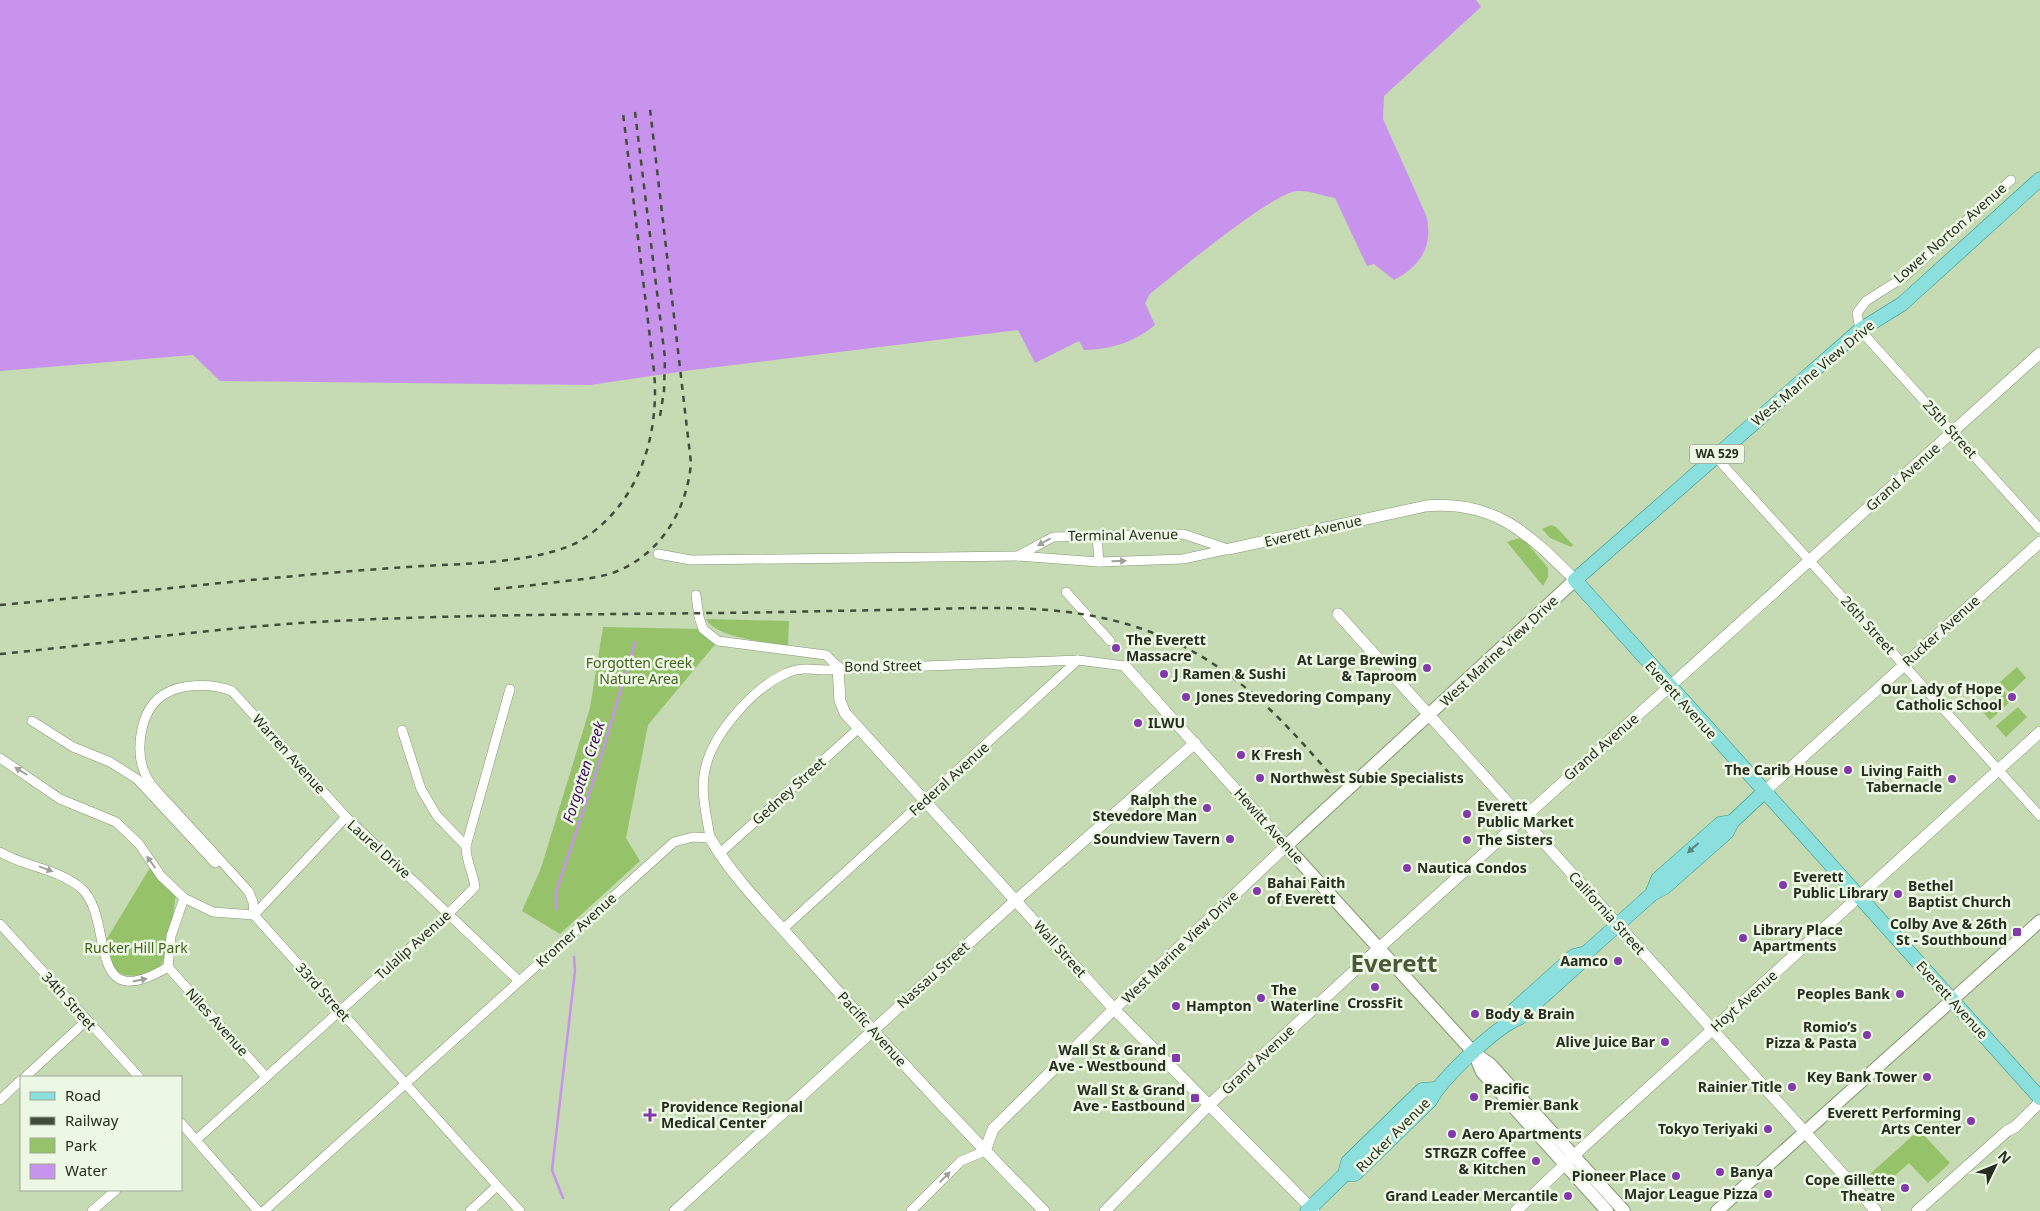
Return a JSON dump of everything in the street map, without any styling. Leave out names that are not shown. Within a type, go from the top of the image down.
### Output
[{"type":"main road","name":"West Marine View Drive","points":[[1286,846],[1575,580],[1715,456],[1860,330],[1902,304],[2040,179]]},
{"type":"main road","name":"Everett Avenue","points":[[1575,580],[2040,1098]]},
{"type":"main road","name":"Rucker Avenue","points":[[1311,1210],[1345,1174],[1348,1162],[1422,1090],[1436,1089],[1508,1022],[1512,1011],[1574,956],[1586,953],[1652,894],[1665,887],[1702,855],[1727,832],[1732,822],[1764,792]]},
{"type":"main road","name":"Hewitt Avenue","points":[[1286,846],[1474,1053],[1490,1064],[1569,1160],[1608,1211]]},
{"type":"main road","points":[[1717,1211],[2040,921]]},
{"type":"main road","name":"Hewitt Avenue","points":[[1569,1160],[1624,1211]]},
{"type":"street","name":"Lower Norton Avenue","points":[[1860,330],[1857,314],[1866,301],[1904,277],[2011,180]]},
{"type":"street","name":"25th Street","points":[[1860,330],[2040,529]]},
{"type":"street","name":"Grand Avenue","points":[[1105,1211],[1209,1105],[1379,948],[1521,818],[1670,687],[2040,353]]},
{"type":"street","name":"26th Street","points":[[1715,456],[2040,816]]},
{"type":"street","name":"Everett Avenue","points":[[1228,549],[1426,506],[1451,504],[1474,508],[1500,517],[1536,543],[1575,580]]},
{"type":"street","name":"Terminal Avenue","points":[[1018,556],[1053,537],[1183,534],[1228,549]]},
{"type":"street","points":[[1097,536],[1098,562]]},
{"type":"street","name":"Rucker Avenue","points":[[1764,792],[2040,542]]},
{"type":"street","name":"Terminal Avenue","points":[[658,554],[691,560],[1018,556],[1098,562],[1183,559],[1228,549]]},
{"type":"street","points":[[1066,592],[1110,641]]},
{"type":"street","name":"Bond Street","points":[[696,595],[703,629],[718,641],[826,655],[838,668],[1078,660]]},
{"type":"street","name":"California Street","points":[[1338,614],[1876,1211]]},
{"type":"street","points":[[1078,660],[1125,666]]},
{"type":"street","name":"Federal Avenue","points":[[783,929],[1078,660]]},
{"type":"street","name":"Hewitt Avenue","points":[[1125,666],[1286,846]]},
{"type":"street","points":[[710,838],[704,802],[705,771],[713,745],[728,724],[764,688],[788,672],[805,668],[838,668]]},
{"type":"street","name":"Wall Street","points":[[838,668],[840,701],[845,712],[1114,1009],[1311,1210]]},
{"type":"street","name":"Warren Avenue","points":[[253,902],[249,892],[149,781],[143,765],[140,745],[143,725],[154,701],[166,693],[191,686],[220,686],[232,691],[346,817]]},
{"type":"street","name":"Tulalip Avenue","points":[[196,1140],[449,913],[475,887],[474,876],[466,860],[466,846],[510,689]]},
{"type":"street","points":[[0,758],[60,799],[116,822],[139,844],[161,876],[184,898],[213,912],[254,915],[253,902],[137,779],[110,762],[73,747],[32,721]]},
{"type":"street","name":"Gedney Street","points":[[719,854],[859,728]]},
{"type":"street","points":[[402,730],[421,789],[436,816],[466,846]]},
{"type":"street","name":"Hoyt Avenue","points":[[1516,1211],[1569,1160],[2040,732]]},
{"type":"street","name":"Nassau Street","points":[[675,1211],[1017,900],[1195,743]]},
{"type":"street","name":"Laurel Drive","points":[[254,915],[346,817],[519,981]]},
{"type":"street","name":"Kromer Avenue","points":[[264,1211],[405,1082],[674,842],[693,837],[710,838]]},
{"type":"street","name":"Pacific Avenue","points":[[710,838],[719,854],[873,1030],[1044,1211]]},
{"type":"street","name":"West Marine View Drive","points":[[986,1151],[993,1129],[1114,1009],[1286,846]]},
{"type":"street","points":[[0,852],[52,871],[80,887],[88,895],[94,906],[102,948],[108,964],[117,977],[127,981],[138,982],[168,967],[171,936],[184,898]]},
{"type":"street","name":"33rd Street","points":[[254,915],[520,1211]]},
{"type":"street","name":"34th Street","points":[[0,924],[3,935],[137,1076]]},
{"type":"street","name":"Niles Avenue","points":[[168,967],[266,1077]]},
{"type":"street","points":[[26,1076],[86,1021]]},
{"type":"street","points":[[0,1100],[20,1081]]},
{"type":"street","points":[[1918,1211],[1994,1142],[2015,1127],[2040,1102]]},
{"type":"street","points":[[183,1127],[258,1211]]},
{"type":"street","points":[[911,1211],[961,1161],[986,1151]]},
{"type":"street","points":[[470,1211],[498,1186]]},
{"type":"street","points":[[92,1211],[115,1191]]},
{"type":"green space","points":[[1551,525],[1556,527],[1573,545],[1571,547],[1550,538],[1542,529]]},
{"type":"green space","points":[[1519,538],[1526,542],[1548,568],[1548,577],[1543,586],[1507,542]]},
{"type":"green space","points":[[706,619],[789,621],[788,646],[731,635],[720,631]]},
{"type":"green space","name":"Forgotten Creek Nature Area","points":[[603,627],[703,629],[718,641],[648,725],[626,838],[640,861],[560,934],[522,911],[541,868],[590,708]]},
{"type":"green space","points":[[2017,667],[2026,678],[2010,693],[2000,682]]},
{"type":"green space","points":[[2004,691],[2012,700],[1990,720],[1982,711]]},
{"type":"green space","points":[[2018,707],[2027,717],[2006,737],[1996,726]]},
{"type":"green space","name":"Rucker Hill Park","points":[[151,866],[176,893],[171,931],[164,959],[155,971],[141,975],[125,975],[119,973],[116,969],[105,942]]},
{"type":"green space","points":[[1919,1130],[1950,1163],[1928,1183],[1909,1163],[1882,1187],[1870,1174]]},
{"type":"water","points":[[0,0],[1476,0],[1481,7],[1384,96],[1383,119],[1426,215],[1428,226],[1427,245],[1423,254],[1412,268],[1394,280],[1374,264],[1367,266],[1335,198],[1311,192],[1297,191],[1284,195],[1245,219],[1150,294],[1145,303],[1155,325],[1139,336],[1112,347],[1084,350],[1079,341],[1035,363],[1018,330],[692,370],[590,385],[220,381],[193,355],[0,371]]},
{"type":"waterway","name":"Forgotten Creek","points":[[556,909],[556,893],[597,770],[635,642]]},
{"type":"waterway","name":"Forgotten Creek","points":[[563,1198],[552,1170],[575,971],[574,957]]},
{"type":"railway","points":[[494,589],[591,578],[615,572],[646,554],[658,542],[669,528],[684,497],[691,463],[650,109]]},
{"type":"railway","points":[[635,112],[665,358],[664,391],[660,416]]},
{"type":"railway","points":[[0,605],[316,574],[482,563],[528,557],[568,547],[583,539],[602,524],[619,507],[632,487],[642,466],[649,443],[655,395],[654,371],[623,113]]},
{"type":"railway","points":[[0,654],[225,629],[360,620],[481,616],[985,608],[1039,609],[1093,616],[1119,622],[1175,642],[1202,657],[1250,692],[1272,712],[1294,733],[1335,780]]},
{"type":"place","name":"The Everett Massacre","points":[[1116,648]]},
{"type":"place","name":"At Large Brewing & Taproom","points":[[1427,668]]},
{"type":"place","name":"J Ramen & Sushi","points":[[1164,674]]},
{"type":"place","name":"Jones Stevedoring Company","points":[[1186,697]]},
{"type":"place","name":"Our Lady of Hope Catholic School","points":[[2012,697]]},
{"type":"place","name":"ILWU","points":[[1138,723]]},
{"type":"place","name":"K Fresh","points":[[1241,755]]},
{"type":"place","name":"The Carib House","points":[[1848,770]]},
{"type":"place","name":"Northwest Subie Specialists","points":[[1260,778]]},
{"type":"place","name":"Living Faith Tabernacle","points":[[1952,779]]},
{"type":"place","name":"Ralph the Stevedore Man","points":[[1207,808]]},
{"type":"place","name":"Everett Public Market","points":[[1467,814]]},
{"type":"place","name":"Soundview Tavern","points":[[1230,839]]},
{"type":"place","name":"The Sisters","points":[[1467,840]]},
{"type":"place","name":"Nautica Condos","points":[[1407,868]]},
{"type":"place","name":"Everett Public Library","points":[[1783,885]]},
{"type":"place","name":"Bahai Faith of Everett","points":[[1257,891]]},
{"type":"place","name":"Bethel Baptist Church","points":[[1898,894]]},
{"type":"place","name":"Colby Ave & 26th St - Southbound","points":[[2017,932]]},
{"type":"place","name":"Library Place Apartments","points":[[1743,938]]},
{"type":"place","name":"Aamco","points":[[1618,961]]},
{"type":"place","name":"CrossFit","points":[[1375,987]]},
{"type":"place","name":"Peoples Bank","points":[[1900,994]]},
{"type":"place","name":"The Waterline","points":[[1261,998]]},
{"type":"place","name":"Hampton","points":[[1176,1006]]},
{"type":"place","name":"Body & Brain","points":[[1475,1014]]},
{"type":"place","name":"Romio’s Pizza & Pasta","points":[[1867,1035]]},
{"type":"place","name":"Alive Juice Bar","points":[[1665,1042]]},
{"type":"place","name":"Wall St & Grand Ave - Westbound","points":[[1176,1058]]},
{"type":"place","name":"Key Bank Tower","points":[[1927,1077]]},
{"type":"place","name":"Rainier Title","points":[[1792,1087]]},
{"type":"place","name":"Pacific Premier Bank","points":[[1474,1097]]},
{"type":"place","name":"Wall St & Grand Ave - Eastbound","points":[[1195,1098]]},
{"type":"place","name":"Providence Regional Medical Center","points":[[650,1115]]},
{"type":"place","name":"Everett Performing Arts Center","points":[[1971,1121]]},
{"type":"place","name":"Tokyo Teriyaki","points":[[1768,1129]]},
{"type":"place","name":"Aero Apartments","points":[[1452,1134]]},
{"type":"place","name":"STRGZR Coffee & Kitchen","points":[[1536,1161]]},
{"type":"place","name":"Banya","points":[[1720,1172]]},
{"type":"place","name":"Pioneer Place","points":[[1676,1176]]},
{"type":"place","name":"Cope Gillette Theatre","points":[[1905,1188]]},
{"type":"place","name":"Major League Pizza","points":[[1768,1194]]},
{"type":"place","name":"Grand Leader Mercantile","points":[[1568,1196]]},
{"type":"district","name":"Everett","points":[[1394,964]]}]
